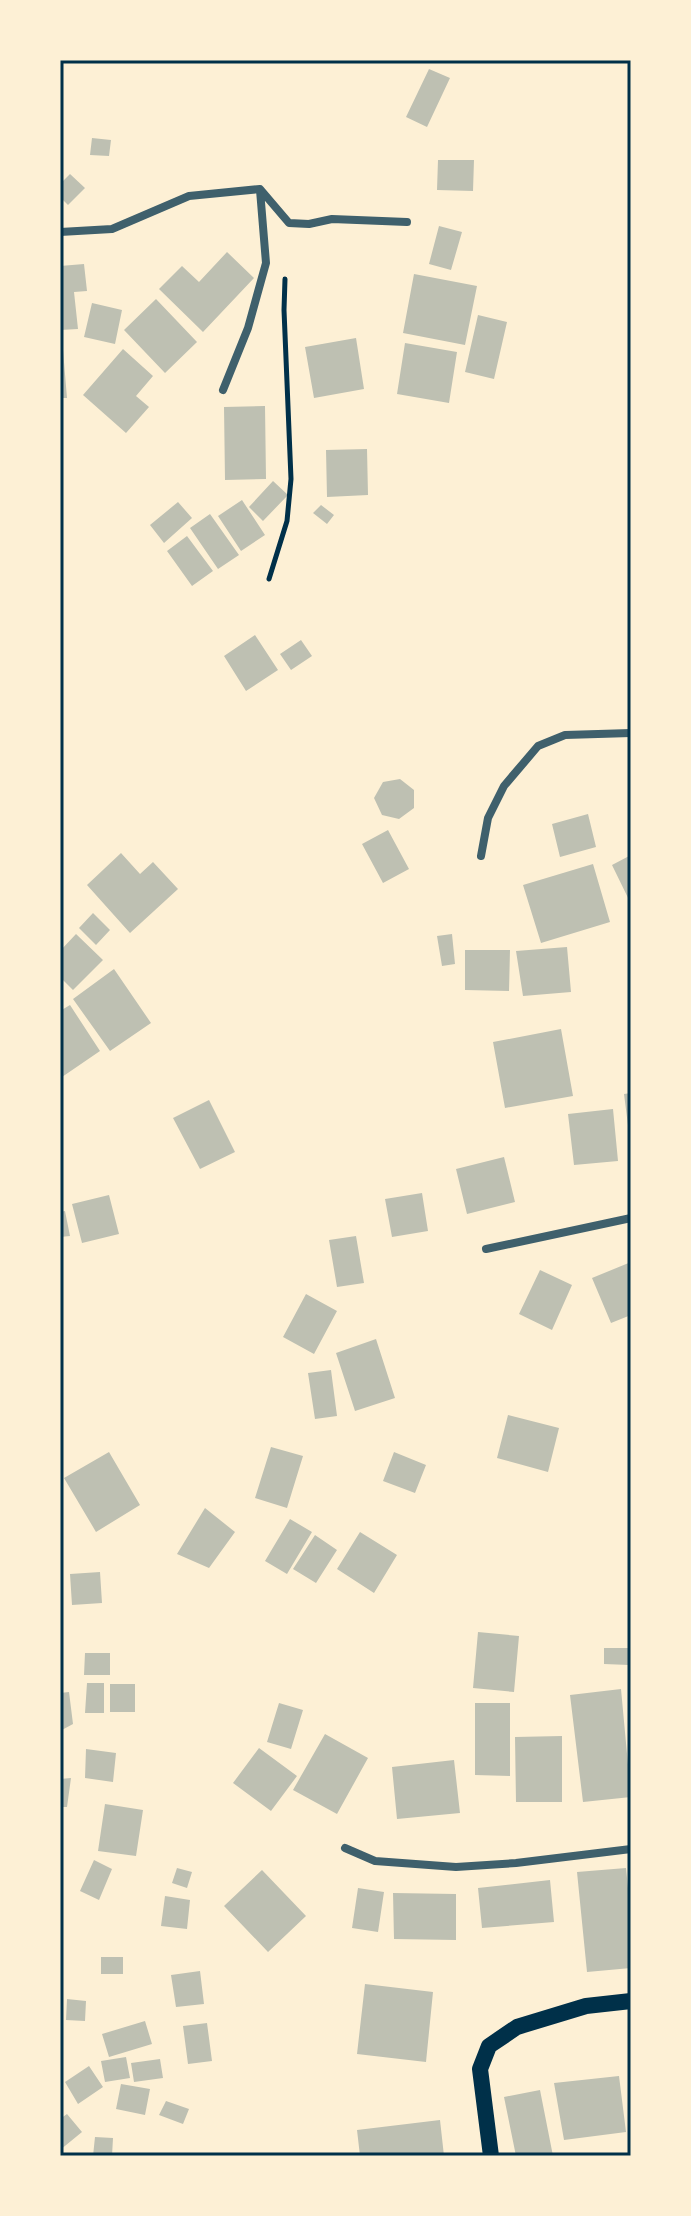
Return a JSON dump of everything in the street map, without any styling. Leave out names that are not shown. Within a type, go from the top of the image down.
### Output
[{"type":"main road","points":[[491,2156],[480,2069],[489,2046],[517,2027],[586,2006],[631,2001]]},
{"type":"street","points":[[260,189],[289,223],[309,224],[332,219],[407,222]]},
{"type":"street","points":[[60,232],[112,229],[189,196],[260,189]]},
{"type":"street","points":[[223,390],[248,328],[266,263],[260,189]]},
{"type":"street","points":[[481,856],[488,818],[504,786],[538,746],[565,735],[631,733]]},
{"type":"street","points":[[486,1249],[631,1218]]},
{"type":"street","points":[[345,1848],[375,1861],[456,1867],[631,1849]]},
{"type":"path","points":[[269,579],[287,521],[291,479],[284,310],[286,265]]},
{"type":"building","points":[[429,69],[450,78],[427,127],[406,117]]},
{"type":"building","points":[[92,138],[111,140],[109,156],[90,155]]},
{"type":"building","points":[[438,160],[474,160],[473,191],[437,190]]},
{"type":"building","points":[[70,174],[85,188],[68,205],[60,197],[60,184]]},
{"type":"building","points":[[439,226],[462,232],[451,270],[429,264]]},
{"type":"building","points":[[227,252],[254,278],[203,332],[159,289],[182,266],[199,282]]},
{"type":"building","points":[[84,264],[87,291],[74,292],[78,329],[60,330],[60,266]]},
{"type":"building","points":[[414,274],[477,286],[465,345],[403,333]]},
{"type":"building","points":[[156,299],[197,342],[165,373],[124,330]]},
{"type":"building","points":[[92,303],[122,310],[115,344],[84,337]]},
{"type":"building","points":[[478,315],[507,322],[494,379],[465,372]]},
{"type":"building","points":[[62,338],[67,398],[60,398]]},
{"type":"building","points":[[356,338],[364,389],[314,398],[305,347]]},
{"type":"building","points":[[405,343],[457,352],[449,403],[397,394]]},
{"type":"building","points":[[123,349],[153,376],[136,396],[149,407],[126,433],[83,395]]},
{"type":"building","points":[[265,406],[266,479],[225,480],[224,407]]},
{"type":"building","points":[[367,449],[368,495],[327,497],[326,450]]},
{"type":"building","points":[[273,481],[288,495],[263,521],[249,507]]},
{"type":"building","points":[[242,500],[265,535],[241,551],[218,516]]},
{"type":"building","points":[[178,502],[192,518],[164,543],[150,525]]},
{"type":"building","points":[[321,505],[334,515],[327,524],[313,513]]},
{"type":"building","points":[[210,514],[239,555],[218,569],[190,528]]},
{"type":"building","points":[[187,536],[213,571],[192,586],[167,551]]},
{"type":"building","points":[[255,635],[278,670],[246,691],[224,656]]},
{"type":"building","points":[[301,640],[312,656],[291,670],[280,654]]},
{"type":"building","points":[[400,779],[414,790],[414,808],[399,819],[382,815],[374,798],[383,782]]},
{"type":"building","points":[[588,814],[596,847],[560,857],[552,824]]},
{"type":"building","points":[[388,830],[409,869],[383,883],[362,844]]},
{"type":"building","points":[[121,853],[140,874],[153,862],[178,889],[130,933],[87,885]]},
{"type":"building","points":[[631,855],[631,904],[612,865]]},
{"type":"building","points":[[593,864],[610,922],[541,943],[523,885]]},
{"type":"building","points":[[93,913],[110,930],[96,945],[79,928]]},
{"type":"building","points":[[76,934],[103,960],[73,990],[60,977],[60,951]]},
{"type":"building","points":[[452,934],[455,964],[442,966],[437,936]]},
{"type":"building","points":[[567,947],[571,992],[523,996],[516,951]]},
{"type":"building","points":[[465,950],[510,950],[509,991],[465,990]]},
{"type":"building","points":[[114,969],[151,1023],[110,1051],[73,999]]},
{"type":"building","points":[[70,1005],[100,1051],[62,1077],[60,1011]]},
{"type":"building","points":[[561,1029],[573,1096],[505,1108],[493,1042]]},
{"type":"building","points":[[631,1093],[631,1133],[629,1133],[624,1094]]},
{"type":"building","points":[[209,1100],[235,1152],[200,1169],[173,1118]]},
{"type":"building","points":[[613,1109],[618,1161],[574,1165],[568,1114]]},
{"type":"building","points":[[504,1157],[515,1202],[467,1214],[456,1169]]},
{"type":"building","points":[[422,1193],[428,1231],[392,1237],[385,1199]]},
{"type":"building","points":[[109,1195],[119,1234],[82,1243],[72,1204]]},
{"type":"building","points":[[65,1211],[70,1236],[60,1237],[60,1212]]},
{"type":"building","points":[[356,1236],[364,1283],[337,1287],[329,1240]]},
{"type":"building","points":[[631,1262],[631,1315],[611,1323],[592,1278]]},
{"type":"building","points":[[540,1270],[572,1285],[552,1330],[519,1314]]},
{"type":"building","points":[[306,1294],[337,1311],[314,1354],[283,1337]]},
{"type":"building","points":[[376,1339],[395,1398],[355,1411],[336,1353]]},
{"type":"building","points":[[331,1370],[337,1416],[315,1419],[308,1373]]},
{"type":"building","points":[[508,1415],[559,1428],[548,1472],[497,1458]]},
{"type":"building","points":[[271,1447],[303,1456],[287,1508],[255,1498]]},
{"type":"building","points":[[109,1452],[140,1505],[96,1532],[64,1478]]},
{"type":"building","points":[[394,1452],[426,1465],[415,1493],[383,1481]]},
{"type":"building","points":[[205,1508],[235,1532],[209,1568],[177,1554]]},
{"type":"building","points":[[290,1519],[312,1532],[287,1574],[265,1561]]},
{"type":"building","points":[[360,1532],[397,1555],[374,1593],[337,1569]]},
{"type":"building","points":[[315,1535],[337,1550],[316,1583],[293,1569]]},
{"type":"building","points":[[100,1572],[102,1603],[72,1605],[70,1574]]},
{"type":"building","points":[[478,1632],[519,1636],[514,1692],[473,1688]]},
{"type":"building","points":[[604,1648],[630,1648],[629,1665],[604,1664]]},
{"type":"building","points":[[85,1653],[110,1653],[110,1675],[84,1675]]},
{"type":"building","points":[[87,1683],[104,1683],[104,1713],[85,1713]]},
{"type":"building","points":[[110,1684],[135,1684],[135,1712],[110,1712]]},
{"type":"building","points":[[621,1689],[631,1797],[583,1802],[570,1695]]},
{"type":"building","points":[[69,1692],[73,1724],[60,1731],[60,1693]]},
{"type":"building","points":[[279,1703],[303,1710],[291,1749],[267,1742]]},
{"type":"building","points":[[475,1703],[510,1703],[510,1776],[475,1775]]},
{"type":"building","points":[[325,1734],[368,1758],[337,1814],[293,1790]]},
{"type":"building","points":[[562,1736],[562,1802],[516,1802],[515,1737]]},
{"type":"building","points":[[259,1748],[297,1776],[271,1811],[233,1783]]},
{"type":"building","points":[[86,1749],[116,1753],[113,1782],[85,1778]]},
{"type":"building","points":[[454,1760],[460,1813],[397,1819],[392,1767]]},
{"type":"building","points":[[71,1778],[67,1807],[60,1807],[60,1779]]},
{"type":"building","points":[[105,1804],[143,1810],[136,1856],[98,1851]]},
{"type":"building","points":[[94,1860],[112,1869],[99,1900],[80,1891]]},
{"type":"building","points":[[177,1868],[192,1872],[187,1888],[172,1883]]},
{"type":"building","points":[[626,1868],[631,1918],[631,1968],[587,1972],[577,1872]]},
{"type":"building","points":[[262,1870],[306,1916],[268,1952],[224,1906]]},
{"type":"building","points":[[550,1880],[554,1922],[482,1928],[478,1888]]},
{"type":"building","points":[[358,1888],[384,1892],[378,1932],[352,1928]]},
{"type":"building","points":[[393,1893],[456,1894],[456,1940],[394,1939]]},
{"type":"building","points":[[165,1896],[190,1900],[187,1929],[161,1926]]},
{"type":"building","points":[[101,1957],[123,1957],[123,1974],[101,1974]]},
{"type":"building","points":[[200,1971],[204,2004],[176,2007],[171,1975]]},
{"type":"building","points":[[365,1984],[433,1992],[426,2062],[357,2054]]},
{"type":"building","points":[[67,1999],[86,2001],[85,2021],[66,2020]]},
{"type":"building","points":[[145,2021],[152,2044],[109,2057],[102,2034]]},
{"type":"building","points":[[207,2023],[212,2061],[188,2064],[183,2026]]},
{"type":"building","points":[[126,2057],[130,2078],[105,2082],[101,2061]]},
{"type":"building","points":[[160,2059],[163,2078],[134,2082],[131,2063]]},
{"type":"building","points":[[89,2066],[103,2087],[78,2104],[65,2082]]},
{"type":"building","points":[[619,2076],[626,2132],[564,2140],[554,2083]]},
{"type":"building","points":[[121,2084],[150,2089],[145,2115],[116,2109]]},
{"type":"building","points":[[540,2090],[553,2156],[516,2156],[504,2097]]},
{"type":"building","points":[[166,2101],[189,2109],[183,2124],[159,2115]]},
{"type":"building","points":[[67,2114],[82,2132],[60,2150],[60,2119]]},
{"type":"building","points":[[440,2120],[444,2156],[360,2156],[357,2130]]},
{"type":"building","points":[[95,2137],[113,2138],[112,2156],[93,2156]]}]
